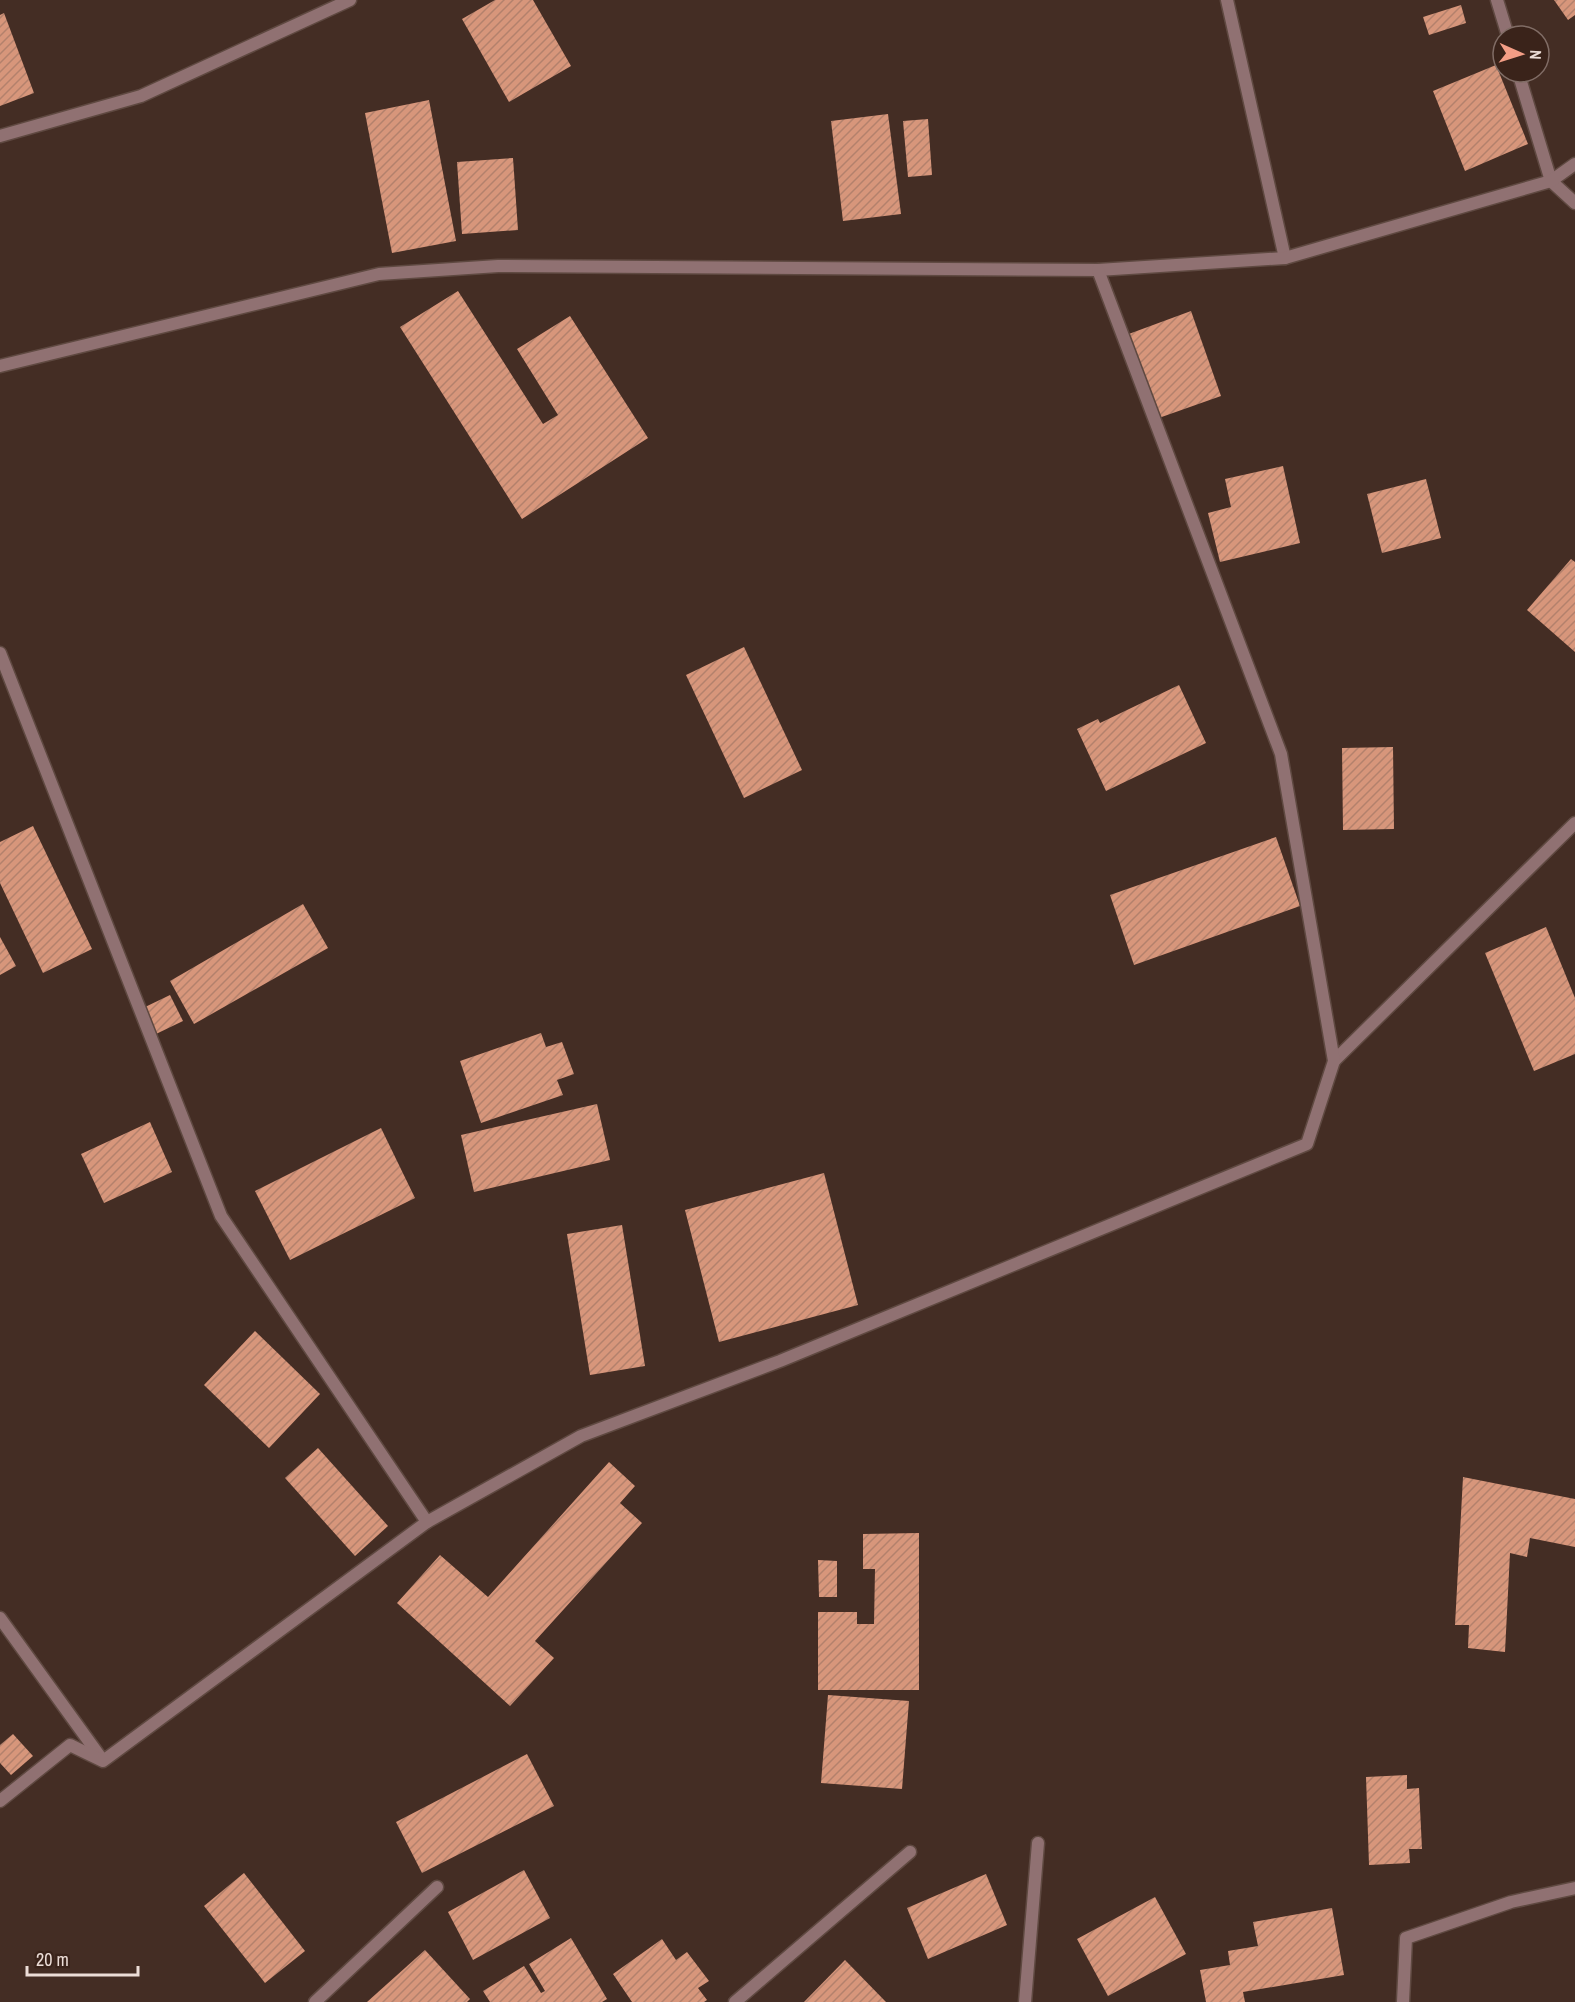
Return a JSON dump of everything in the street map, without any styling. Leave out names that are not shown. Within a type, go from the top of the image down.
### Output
[{"type":"street","points":[[0,136],[141,96],[350,0]]},
{"type":"street","points":[[1227,0],[1285,258]]},
{"type":"street","points":[[1497,0],[1504,24]]},
{"type":"street","points":[[1522,84],[1551,181],[1575,203]]},
{"type":"street","points":[[0,366],[379,274],[498,266],[1098,270],[1285,258],[1551,181],[1575,164]]},
{"type":"street","points":[[1098,270],[1281,754],[1334,1061]]},
{"type":"street","points":[[0,653],[221,1216],[427,1522]]},
{"type":"street","points":[[103,1761],[427,1522],[581,1436],[780,1361],[1307,1144],[1334,1061],[1575,823]]},
{"type":"street","points":[[0,1618],[103,1761]]},
{"type":"street","points":[[0,1801],[70,1745],[103,1761]]},
{"type":"street","points":[[1025,2002],[1038,1843]]},
{"type":"street","points":[[735,2002],[910,1851]]},
{"type":"street","points":[[315,2002],[437,1887]]},
{"type":"street","points":[[1403,2002],[1406,1938],[1511,1902],[1575,1888]]},
{"type":"building","points":[[495,0],[533,0],[571,66],[509,102],[462,19]]},
{"type":"building","points":[[1554,0],[1575,0],[1575,15],[1568,20]]},
{"type":"building","points":[[1461,5],[1466,23],[1429,35],[1423,17]]},
{"type":"building","points":[[4,13],[34,93],[0,106],[0,15]]},
{"type":"building","points":[[1491,67],[1491,84],[1504,84],[1528,144],[1465,171],[1433,91]]},
{"type":"building","points":[[429,100],[456,241],[392,253],[365,113]]},
{"type":"building","points":[[888,114],[901,214],[843,221],[831,121]]},
{"type":"building","points":[[928,119],[932,175],[908,177],[903,121]]},
{"type":"building","points":[[513,158],[518,230],[462,234],[457,162]]},
{"type":"building","points":[[458,291],[543,424],[558,415],[517,349],[570,316],[648,438],[522,519],[400,327]]},
{"type":"building","points":[[1191,311],[1221,396],[1156,419],[1126,335]]},
{"type":"building","points":[[1283,466],[1300,543],[1220,562],[1208,513],[1231,507],[1225,479]]},
{"type":"building","points":[[1426,479],[1441,538],[1382,553],[1367,494]]},
{"type":"building","points":[[1571,559],[1575,562],[1575,652],[1527,610]]},
{"type":"building","points":[[744,647],[802,770],[744,798],[686,675]]},
{"type":"building","points":[[1179,685],[1206,743],[1106,791],[1077,729],[1098,719],[1100,723]]},
{"type":"building","points":[[1393,747],[1394,829],[1343,830],[1342,748]]},
{"type":"building","points":[[33,826],[92,949],[43,973],[0,883],[0,842]]},
{"type":"building","points":[[1276,837],[1300,906],[1134,965],[1110,895]]},
{"type":"building","points":[[303,904],[328,948],[194,1024],[170,981]]},
{"type":"building","points":[[1546,927],[1575,998],[1575,1054],[1534,1071],[1485,953]]},
{"type":"building","points":[[0,937],[16,966],[0,975]]},
{"type":"building","points":[[170,995],[183,1021],[156,1034],[143,1008]]},
{"type":"building","points":[[541,1033],[546,1047],[562,1042],[574,1074],[557,1080],[563,1095],[481,1123],[460,1061]]},
{"type":"building","points":[[597,1104],[610,1160],[474,1192],[461,1135]]},
{"type":"building","points":[[150,1122],[172,1172],[104,1203],[81,1154]]},
{"type":"building","points":[[381,1128],[415,1198],[290,1260],[255,1191]]},
{"type":"building","points":[[824,1173],[858,1305],[719,1342],[685,1210]]},
{"type":"building","points":[[622,1225],[645,1366],[590,1375],[567,1234]]},
{"type":"building","points":[[255,1331],[320,1394],[269,1448],[204,1385]]},
{"type":"building","points":[[318,1448],[388,1526],[355,1556],[285,1478]]},
{"type":"building","points":[[609,1462],[635,1486],[620,1503],[642,1523],[535,1641],[554,1658],[510,1706],[397,1603],[440,1555],[488,1597]]},
{"type":"building","points":[[1463,1477],[1575,1499],[1575,1547],[1530,1538],[1527,1557],[1510,1553],[1505,1652],[1468,1648],[1469,1625],[1455,1625]]},
{"type":"building","points":[[919,1533],[919,1690],[818,1690],[818,1612],[857,1612],[857,1624],[874,1624],[875,1569],[863,1569],[863,1534]]},
{"type":"building","points":[[818,1560],[837,1561],[837,1597],[819,1597]]},
{"type":"building","points":[[828,1695],[909,1701],[902,1789],[821,1783]]},
{"type":"building","points":[[13,1734],[33,1756],[11,1775],[0,1763],[0,1745]]},
{"type":"building","points":[[527,1754],[554,1806],[422,1873],[396,1822]]},
{"type":"building","points":[[1407,1775],[1407,1789],[1419,1788],[1422,1849],[1409,1849],[1410,1863],[1369,1865],[1366,1777]]},
{"type":"building","points":[[524,1870],[550,1918],[473,1960],[448,1912]]},
{"type":"building","points":[[244,1873],[305,1951],[265,1983],[204,1906]]},
{"type":"building","points":[[986,1874],[1007,1925],[928,1959],[907,1908]]},
{"type":"building","points":[[1155,1897],[1186,1954],[1108,1996],[1077,1939]]},
{"type":"building","points":[[1332,1908],[1344,1975],[1243,1992],[1245,2002],[1206,2002],[1200,1970],[1230,1965],[1228,1951],[1258,1946],[1253,1922]]},
{"type":"building","points":[[571,1938],[607,1999],[602,2002],[490,2002],[483,1991],[524,1966],[541,1993],[545,1991],[529,1964]]},
{"type":"building","points":[[662,1939],[676,1960],[687,1952],[709,1981],[698,1988],[707,2000],[704,2002],[632,2002],[613,1974]]},
{"type":"building","points":[[425,1950],[470,1999],[467,2002],[367,2002]]},
{"type":"building","points":[[845,1960],[886,2002],[804,2002]]}]
